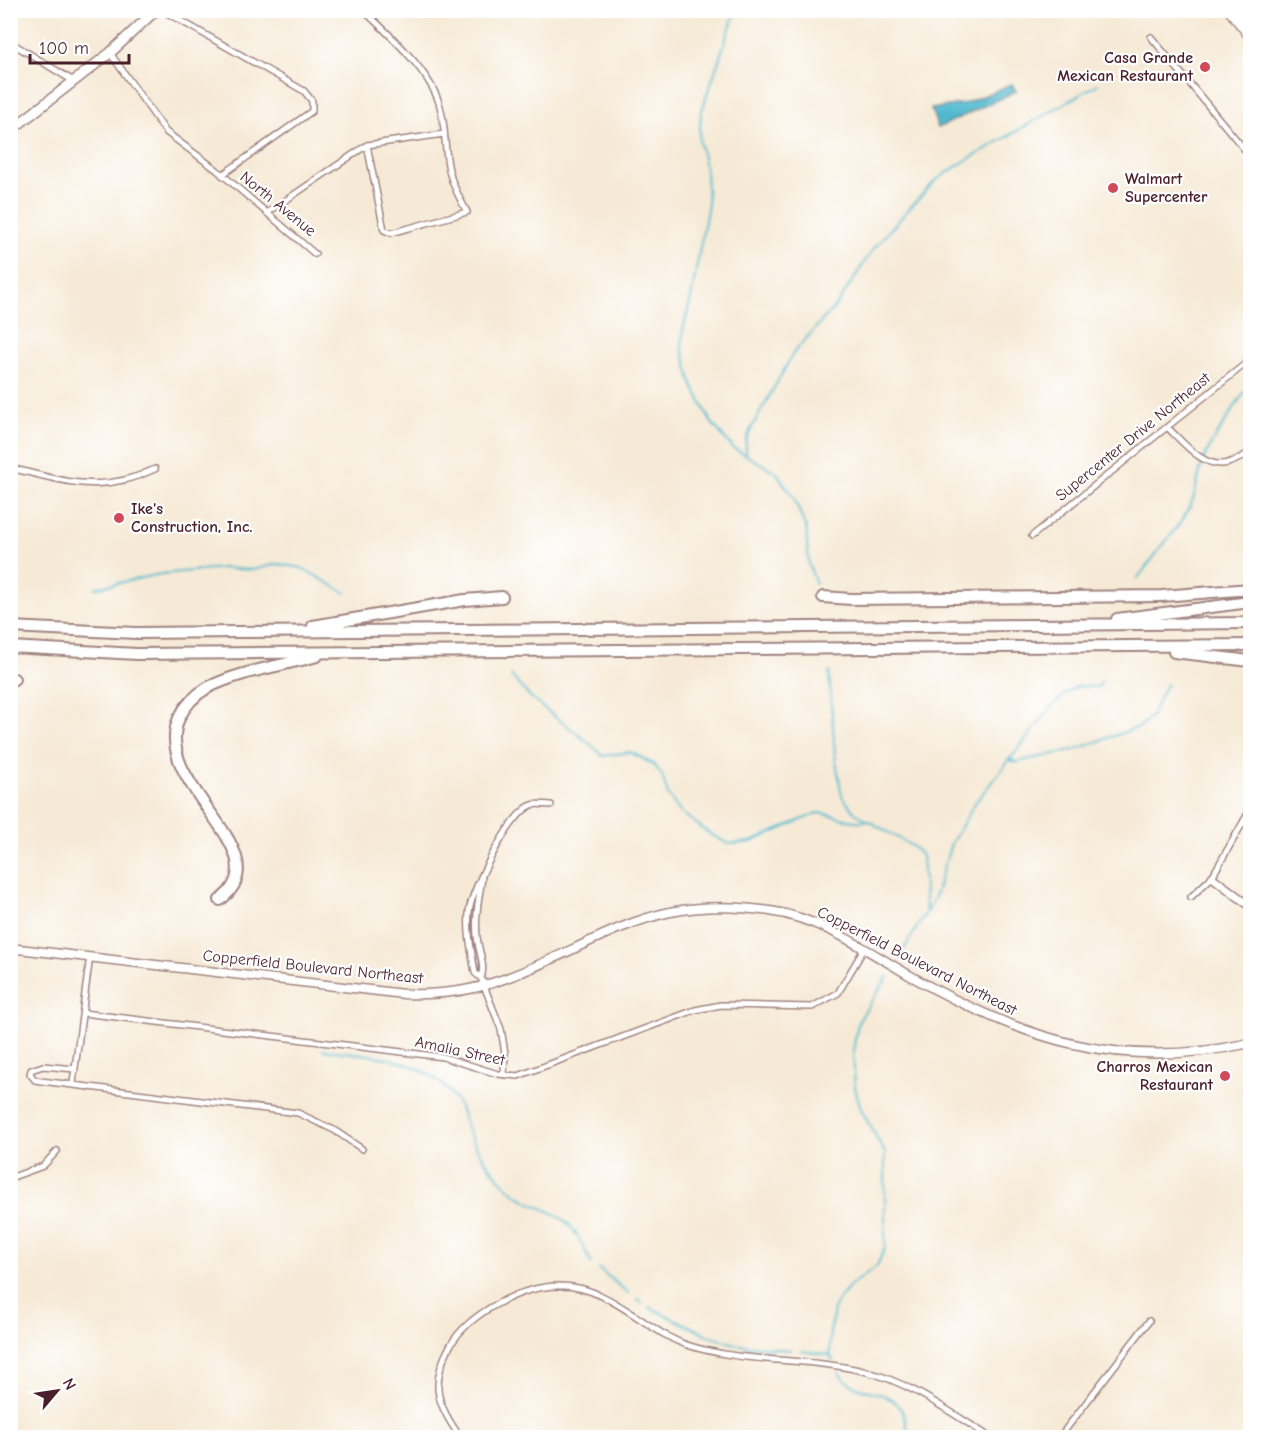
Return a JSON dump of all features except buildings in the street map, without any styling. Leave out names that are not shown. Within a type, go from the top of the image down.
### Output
[{"type":"highway","points":[[823,597],[851,599],[1162,596],[1251,588]]},
{"type":"highway","points":[[280,631],[465,600],[502,597]]},
{"type":"highway","points":[[1074,624],[1251,602]]},
{"type":"highway","points":[[10,627],[99,632],[1251,623]]},
{"type":"highway","points":[[10,647],[137,654],[1251,645]]},
{"type":"highway","points":[[1132,646],[1251,661]]},
{"type":"highway","points":[[220,900],[235,882],[237,857],[231,843],[179,763],[174,737],[181,714],[188,704],[206,689],[243,676],[334,652]]},
{"type":"main road","points":[[10,132],[110,53],[156,10]]},
{"type":"main road","name":"Copperfield Boulevard Northeast","points":[[10,948],[404,994],[436,994],[523,971],[640,921],[669,913],[708,907],[772,911],[831,931],[999,1022],[1058,1041],[1111,1051],[1166,1053],[1198,1052],[1251,1043]]},
{"type":"street","name":"North Avenue","points":[[162,10],[304,91],[312,101],[312,111],[222,175]]},
{"type":"street","points":[[363,10],[393,39],[431,85],[440,104],[449,171],[467,212],[391,233],[384,230],[367,145]]},
{"type":"street","points":[[1227,10],[1251,38]]},
{"type":"street","points":[[1237,10],[1251,27]]},
{"type":"street","points":[[1151,37],[1251,156]]},
{"type":"street","points":[[10,42],[75,82]]},
{"type":"street","name":"North Avenue","points":[[110,53],[166,132],[222,175],[315,254]]},
{"type":"street","points":[[267,213],[367,145],[444,134]]},
{"type":"street","name":"Supercenter Drive Northeast","points":[[1032,536],[1251,360]]},
{"type":"street","points":[[1167,427],[1192,451],[1212,463],[1226,464],[1251,453]]},
{"type":"street","points":[[10,468],[78,483],[102,484],[126,481],[155,469]]},
{"type":"street","points":[[504,1075],[505,1053],[501,1029],[475,973],[469,936],[469,911],[477,884],[516,816],[532,805],[550,805]]},
{"type":"street","points":[[1191,897],[1212,877],[1251,810]]},
{"type":"street","points":[[1212,877],[1251,906]]},
{"type":"street","name":"Amalia Street","points":[[83,1013],[443,1058],[504,1075],[518,1076],[696,1010],[721,1005],[812,1007],[838,993],[864,949]]},
{"type":"street","points":[[73,1083],[90,956]]},
{"type":"street","points":[[75,1069],[38,1066],[31,1070],[30,1074],[35,1080],[298,1113],[334,1130],[362,1149]]},
{"type":"street","points":[[10,1178],[43,1166],[57,1151]]},
{"type":"street","points":[[461,1437],[443,1412],[437,1392],[439,1369],[451,1344],[467,1327],[502,1300],[529,1289],[561,1286],[585,1288],[610,1300],[652,1328],[690,1346],[747,1356],[852,1368],[886,1378],[927,1398],[992,1437]]},
{"type":"street","points":[[1059,1437],[1149,1321]]},
{"type":"water","points":[[1012,84],[1016,91],[938,128],[931,109],[966,103]]},
{"type":"waterway","points":[[736,10],[701,113],[699,139],[706,172],[708,204],[683,330],[682,347],[692,384],[711,422],[733,448],[776,472],[794,498],[806,528],[809,565],[816,584]]},
{"type":"waterway","points":[[746,456],[746,440],[794,352],[838,303],[874,248],[935,181],[960,164],[1098,84]]},
{"type":"waterway","points":[[1137,579],[1183,519],[1193,500],[1202,463],[1211,444],[1250,383]]},
{"type":"waterway","points":[[95,588],[161,574],[222,568],[252,570],[278,564],[302,568],[346,593]]},
{"type":"waterway","points":[[829,672],[835,756],[842,796],[855,813],[912,846],[922,856],[926,911]]},
{"type":"waterway","points":[[511,675],[531,698],[580,735],[603,756],[630,752],[653,764],[662,775],[668,795],[679,811],[710,834],[729,844],[751,842],[817,813],[855,821],[867,820]]},
{"type":"waterway","points":[[901,954],[934,899],[951,844],[975,803],[1054,704],[1070,690],[1079,686],[1098,687],[1102,681]]},
{"type":"waterway","points":[[1008,759],[1016,762],[1073,750],[1139,727],[1153,713],[1167,684]]},
{"type":"waterway","points":[[833,1361],[830,1355],[830,1333],[835,1304],[852,1284],[877,1266],[885,1247],[885,1153],[861,1109],[855,1088],[853,1051],[858,1022],[888,976]]},
{"type":"waterway","points":[[323,1050],[379,1057],[417,1068],[433,1077],[447,1089],[458,1104],[476,1146],[498,1176],[523,1199],[565,1221],[577,1235],[591,1263]]},
{"type":"waterway","points":[[599,1269],[628,1293]]},
{"type":"waterway","points":[[637,1299],[642,1303]]},
{"type":"waterway","points":[[649,1307],[712,1337],[739,1345],[791,1350]]},
{"type":"waterway","points":[[802,1351],[830,1355]]},
{"type":"waterway","points":[[838,1372],[848,1382],[859,1388],[891,1399],[899,1407],[905,1419],[908,1438]]},
{"type":"place","name":"Casa Grande Mexican Restaurant","points":[[1205,67]]},
{"type":"place","name":"Walmart Supercenter","points":[[1113,188]]},
{"type":"place","name":"Ike's Construction, Inc.","points":[[119,518]]},
{"type":"place","name":"Charros Mexican Restaurant","points":[[1225,1076]]}]
